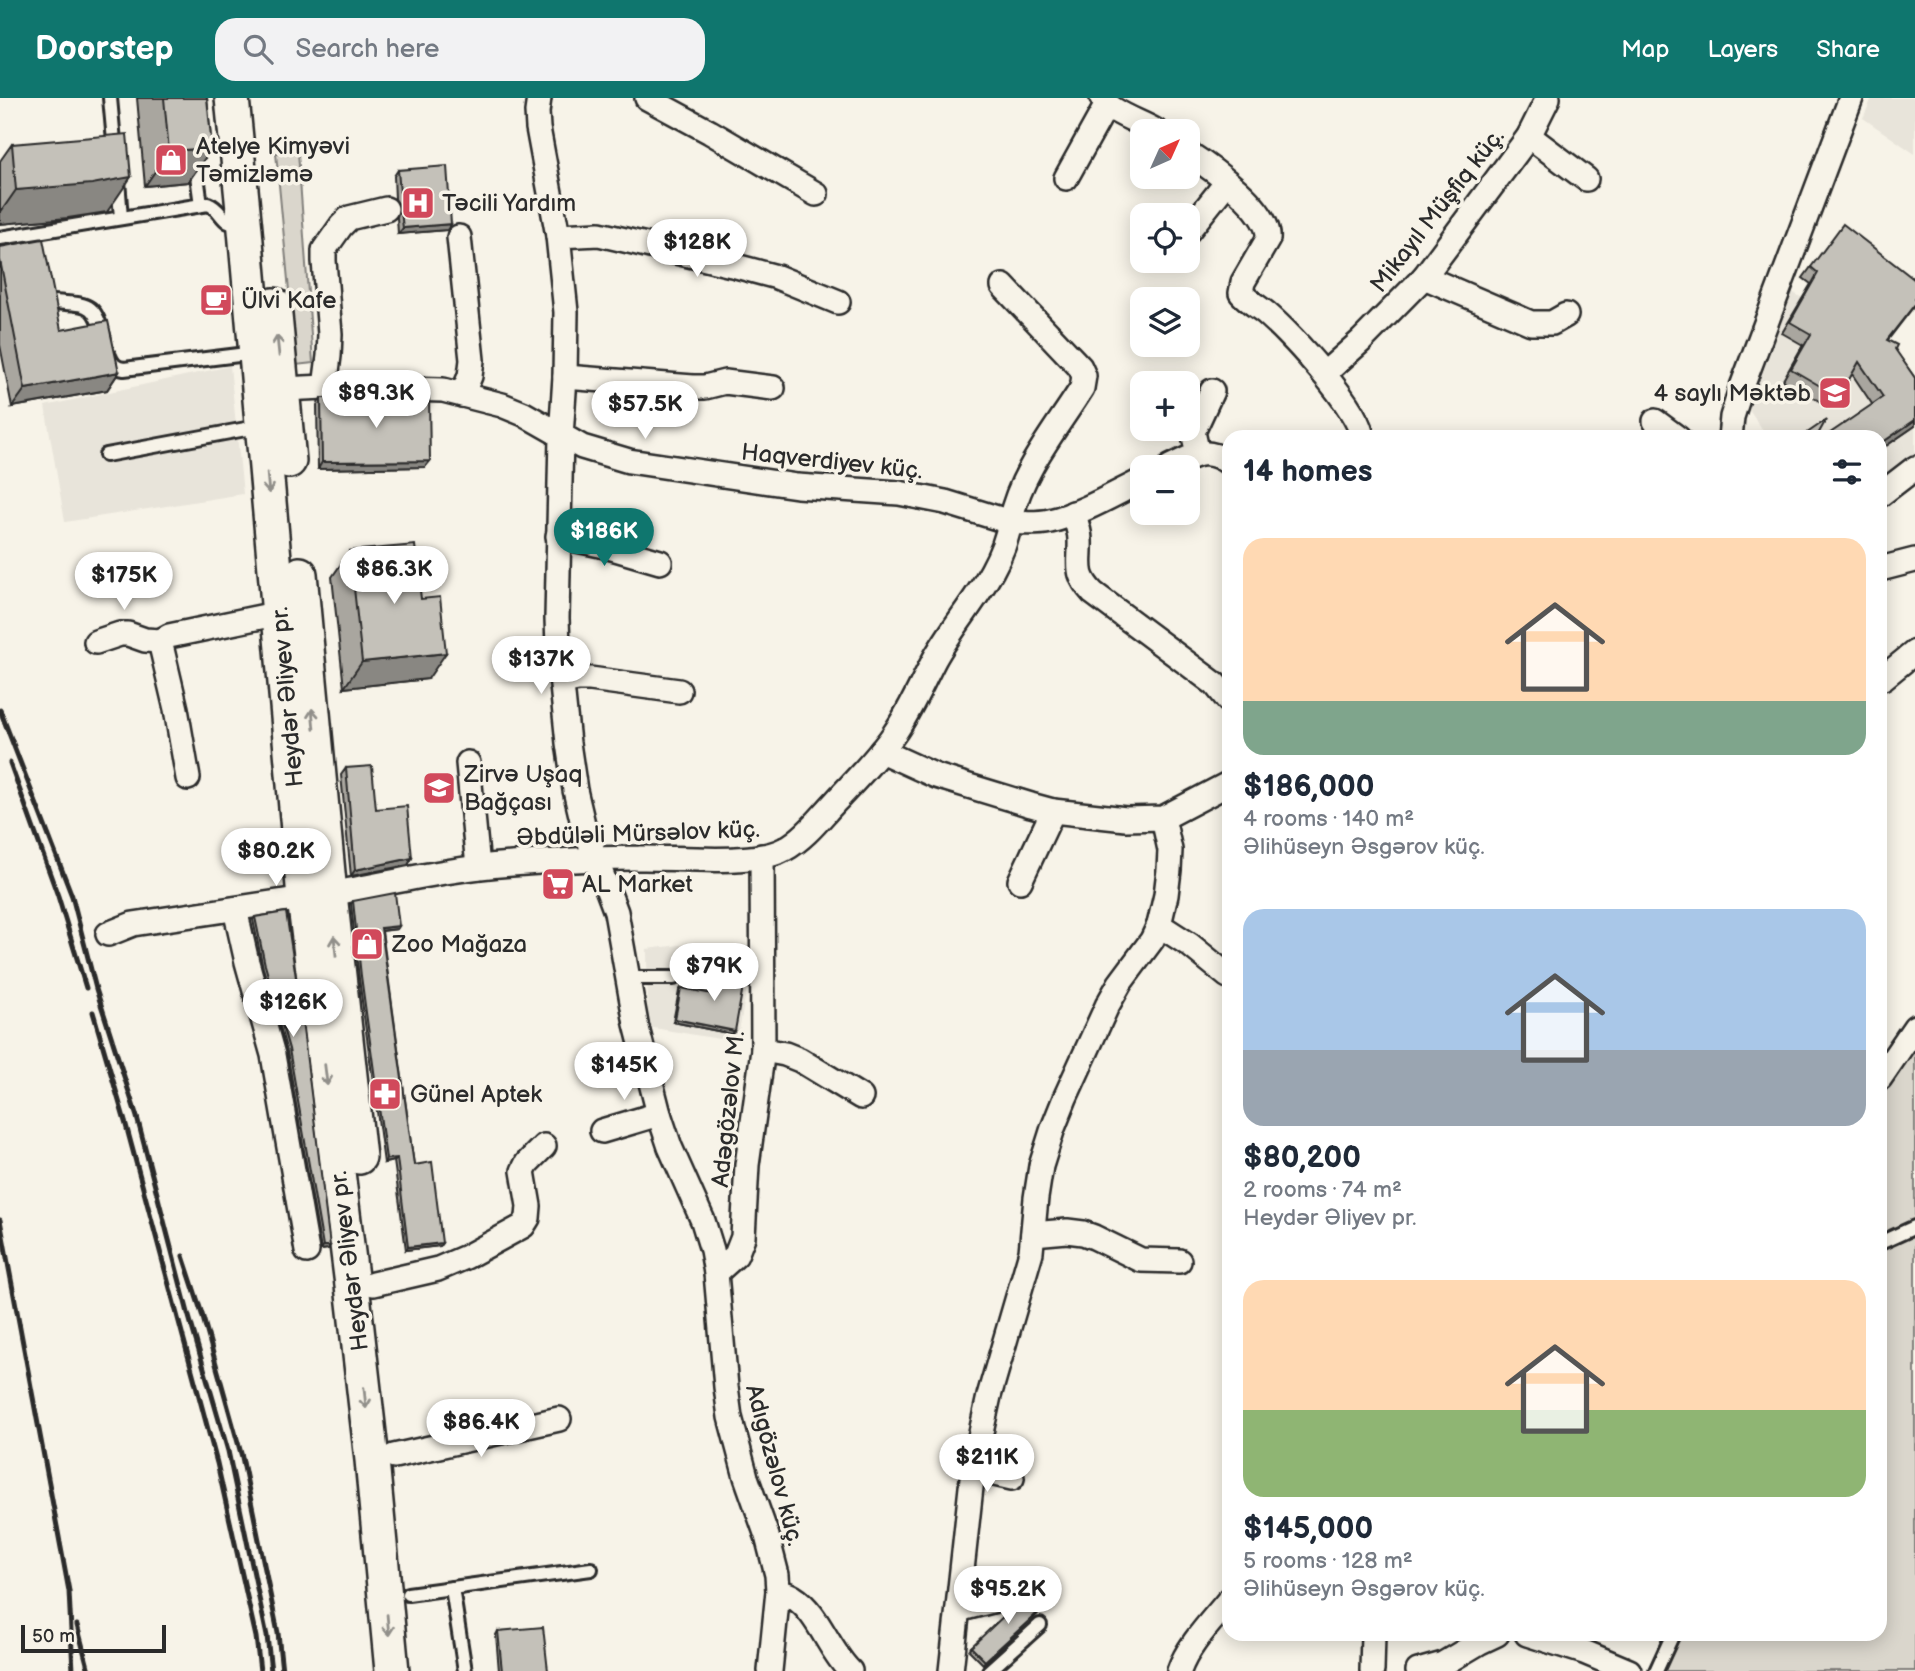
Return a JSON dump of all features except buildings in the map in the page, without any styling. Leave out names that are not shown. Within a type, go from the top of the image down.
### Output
[{"type":"main road","name":"Heydər Əliyev pr.","points":[[232,98],[256,353],[271,390],[263,426],[280,613],[317,896],[373,1284],[394,1456],[415,1671]]},
{"type":"main road","name":"Heydər Əliyev pr.","points":[[254,98],[271,390],[357,1326],[392,1671]]},
{"type":"street","name":"Adıgözəlov küç.","points":[[539,98],[538,128],[558,236],[566,312],[557,627],[575,790],[583,824],[616,912],[640,1043],[659,1114],[712,1251],[730,1417],[777,1575],[778,1591],[770,1671]]},
{"type":"street","points":[[647,98],[816,194]]},
{"type":"street","name":"Mikayıl Müşfiq küç.","points":[[1324,374],[1424,277],[1529,136],[1548,98]]},
{"type":"street","points":[[1731,430],[1740,392],[1851,98]]},
{"type":"street","points":[[1066,178],[1104,102],[1134,119]]},
{"type":"street","points":[[1529,136],[1586,179]]},
{"type":"street","points":[[1200,162],[1242,196],[1265,222],[1269,231],[1268,239],[1242,282],[1241,293],[1296,342],[1324,374],[1359,423],[1360,430]]},
{"type":"street","points":[[1200,216],[1227,182]]},
{"type":"street","points":[[325,387],[330,334],[324,250],[349,218],[386,209]]},
{"type":"street","points":[[558,236],[599,234],[732,265],[777,277],[838,302]]},
{"type":"street","points":[[459,237],[472,360],[463,395]]},
{"type":"street","points":[[1424,277],[1531,323],[1552,323],[1566,315]]},
{"type":"street","name":"Əbdüləli Mürsəlov küç.","points":[[108,934],[133,924],[317,896],[478,867],[595,859],[725,859],[762,856],[783,850],[797,841],[881,751],[911,706],[945,641],[982,589],[1000,557],[1026,475],[1082,388],[1084,376],[1080,367],[1003,286]]},
{"type":"street","points":[[565,377],[693,387],[725,382],[773,388]]},
{"type":"street","name":"Haqverdiyev küç.","points":[[271,390],[325,387],[443,390],[524,414],[582,447],[629,461],[797,486],[899,493],[945,502],[1010,523]]},
{"type":"street","points":[[1212,391],[1193,432],[1198,454],[1212,453],[1222,459]]},
{"type":"street","points":[[1655,421],[1667,430]]},
{"type":"street","points":[[1887,490],[1915,468]]},
{"type":"street","points":[[1010,523],[1050,521],[1130,486]]},
{"type":"street","points":[[1073,513],[1080,540],[1079,571],[1086,586],[1214,684],[1222,693]]},
{"type":"street","points":[[558,536],[606,546],[660,562]]},
{"type":"street","points":[[1887,568],[1913,565]]},
{"type":"street","points":[[96,642],[120,634],[160,641],[169,636],[280,613]]},
{"type":"street","points":[[160,641],[188,778]]},
{"type":"street","points":[[1887,675],[1915,652]]},
{"type":"street","points":[[562,682],[590,679],[679,691]]},
{"type":"street","points":[[881,751],[936,776],[1053,811],[1126,819],[1163,818],[1222,787]]},
{"type":"street","points":[[468,763],[478,867]]},
{"type":"street","points":[[1020,881],[1053,811]]},
{"type":"street","points":[[951,1671],[973,1469],[989,1396],[1031,1252],[1041,1166],[1065,1098],[1107,1006],[1120,983],[1152,940],[1159,925],[1166,895],[1170,850],[1163,818]]},
{"type":"street","name":"Adəgözəlov M.","points":[[716,1273],[736,1255],[743,1237],[747,1165],[763,1050],[762,856]]},
{"type":"street","points":[[235,909],[273,1055],[307,1251]]},
{"type":"street","points":[[1159,925],[1190,945],[1222,971]]},
{"type":"street","points":[[1887,1067],[1915,1027]]},
{"type":"street","points":[[763,1050],[800,1060],[861,1097]]},
{"type":"street","points":[[602,1131],[659,1114]]},
{"type":"street","points":[[373,1284],[438,1269],[466,1258],[523,1226],[528,1218],[529,1206],[523,1171],[544,1146]]},
{"type":"street","points":[[1033,1234],[1067,1231],[1083,1233],[1141,1260],[1179,1261]]},
{"type":"street","points":[[394,1456],[559,1419]]},
{"type":"street","points":[[973,1469],[1012,1478]]},
{"type":"street","points":[[778,1591],[793,1597],[804,1606],[840,1661],[850,1671]]},
{"type":"street","points":[[958,1610],[1000,1599]]},
{"type":"street","points":[[1179,1671],[1204,1630],[1222,1608]]},
{"type":"street","points":[[1372,1671],[1373,1641]]},
{"type":"street","points":[[1418,1671],[1446,1668],[1482,1641]]},
{"type":"street","points":[[1570,1641],[1588,1644],[1629,1671]]},
{"type":"lane","points":[[110,98],[121,218]]},
{"type":"lane","points":[[194,151],[201,205]]},
{"type":"lane","points":[[0,238],[208,204],[216,207],[227,222],[233,225],[244,222]]},
{"type":"lane","points":[[53,302],[85,305],[93,310],[99,320],[110,358],[118,368],[256,353]]},
{"type":"lane","points":[[106,455],[263,426]]},
{"type":"lane","points":[[628,978],[674,978]]},
{"type":"lane","points":[[1887,1240],[1915,1227]]},
{"type":"lane","points":[[408,1594],[591,1569]]},
{"type":"lane","points":[[452,1588],[465,1671]]},
{"type":"lane","points":[[989,1671],[1040,1625]]},
{"type":"lane","points":[[1656,1671],[1670,1641]]},
{"type":"shaded area","points":[[1872,98],[1915,98],[1915,154],[1863,118]]},
{"type":"shaded area","points":[[298,152],[313,363],[296,365],[276,153]]},
{"type":"shaded area","name":"4 saylı Məktəb","points":[[1792,292],[1899,355],[1915,376],[1915,455],[1887,474],[1887,430],[1762,430],[1749,410]]},
{"type":"shaded area","points":[[230,366],[243,494],[65,522],[45,406]]},
{"type":"shaded area","points":[[680,945],[751,965],[737,1042],[648,1027],[647,949]]},
{"type":"shaded area","points":[[1915,1044],[1915,1671],[1664,1671],[1676,1641],[1887,1641],[1887,1082]]},
{"type":"railway","points":[[0,710],[72,896],[96,989],[137,1117],[188,1313],[228,1451],[267,1636],[271,1671]]},
{"type":"railway","points":[[10,763],[58,896],[86,988]]},
{"type":"railway","points":[[93,1012],[217,1463],[256,1637],[260,1671]]},
{"type":"railway","points":[[0,1220],[69,1591],[73,1671]]},
{"type":"railway","points":[[183,1256],[242,1457],[278,1633],[282,1671]]},
{"type":"railway","points":[[77,1625],[89,1671]]},
{"type":"place","name":"Atelye Kimyəvi Təmizləmə","points":[[171,160]]},
{"type":"place","name":"Təcili Yardım","points":[[418,203]]},
{"type":"place","name":"Ülvi Kafe","points":[[216,300]]},
{"type":"place","name":"4 saylı Məktəb","points":[[1835,393]]},
{"type":"place","name":"Zirvə Uşaq Bağçası","points":[[439,788]]},
{"type":"place","name":"AL Market","points":[[558,884]]},
{"type":"place","name":"Zoo Mağaza","points":[[367,944]]},
{"type":"place","name":"Günel Aptek","points":[[385,1094]]}]
